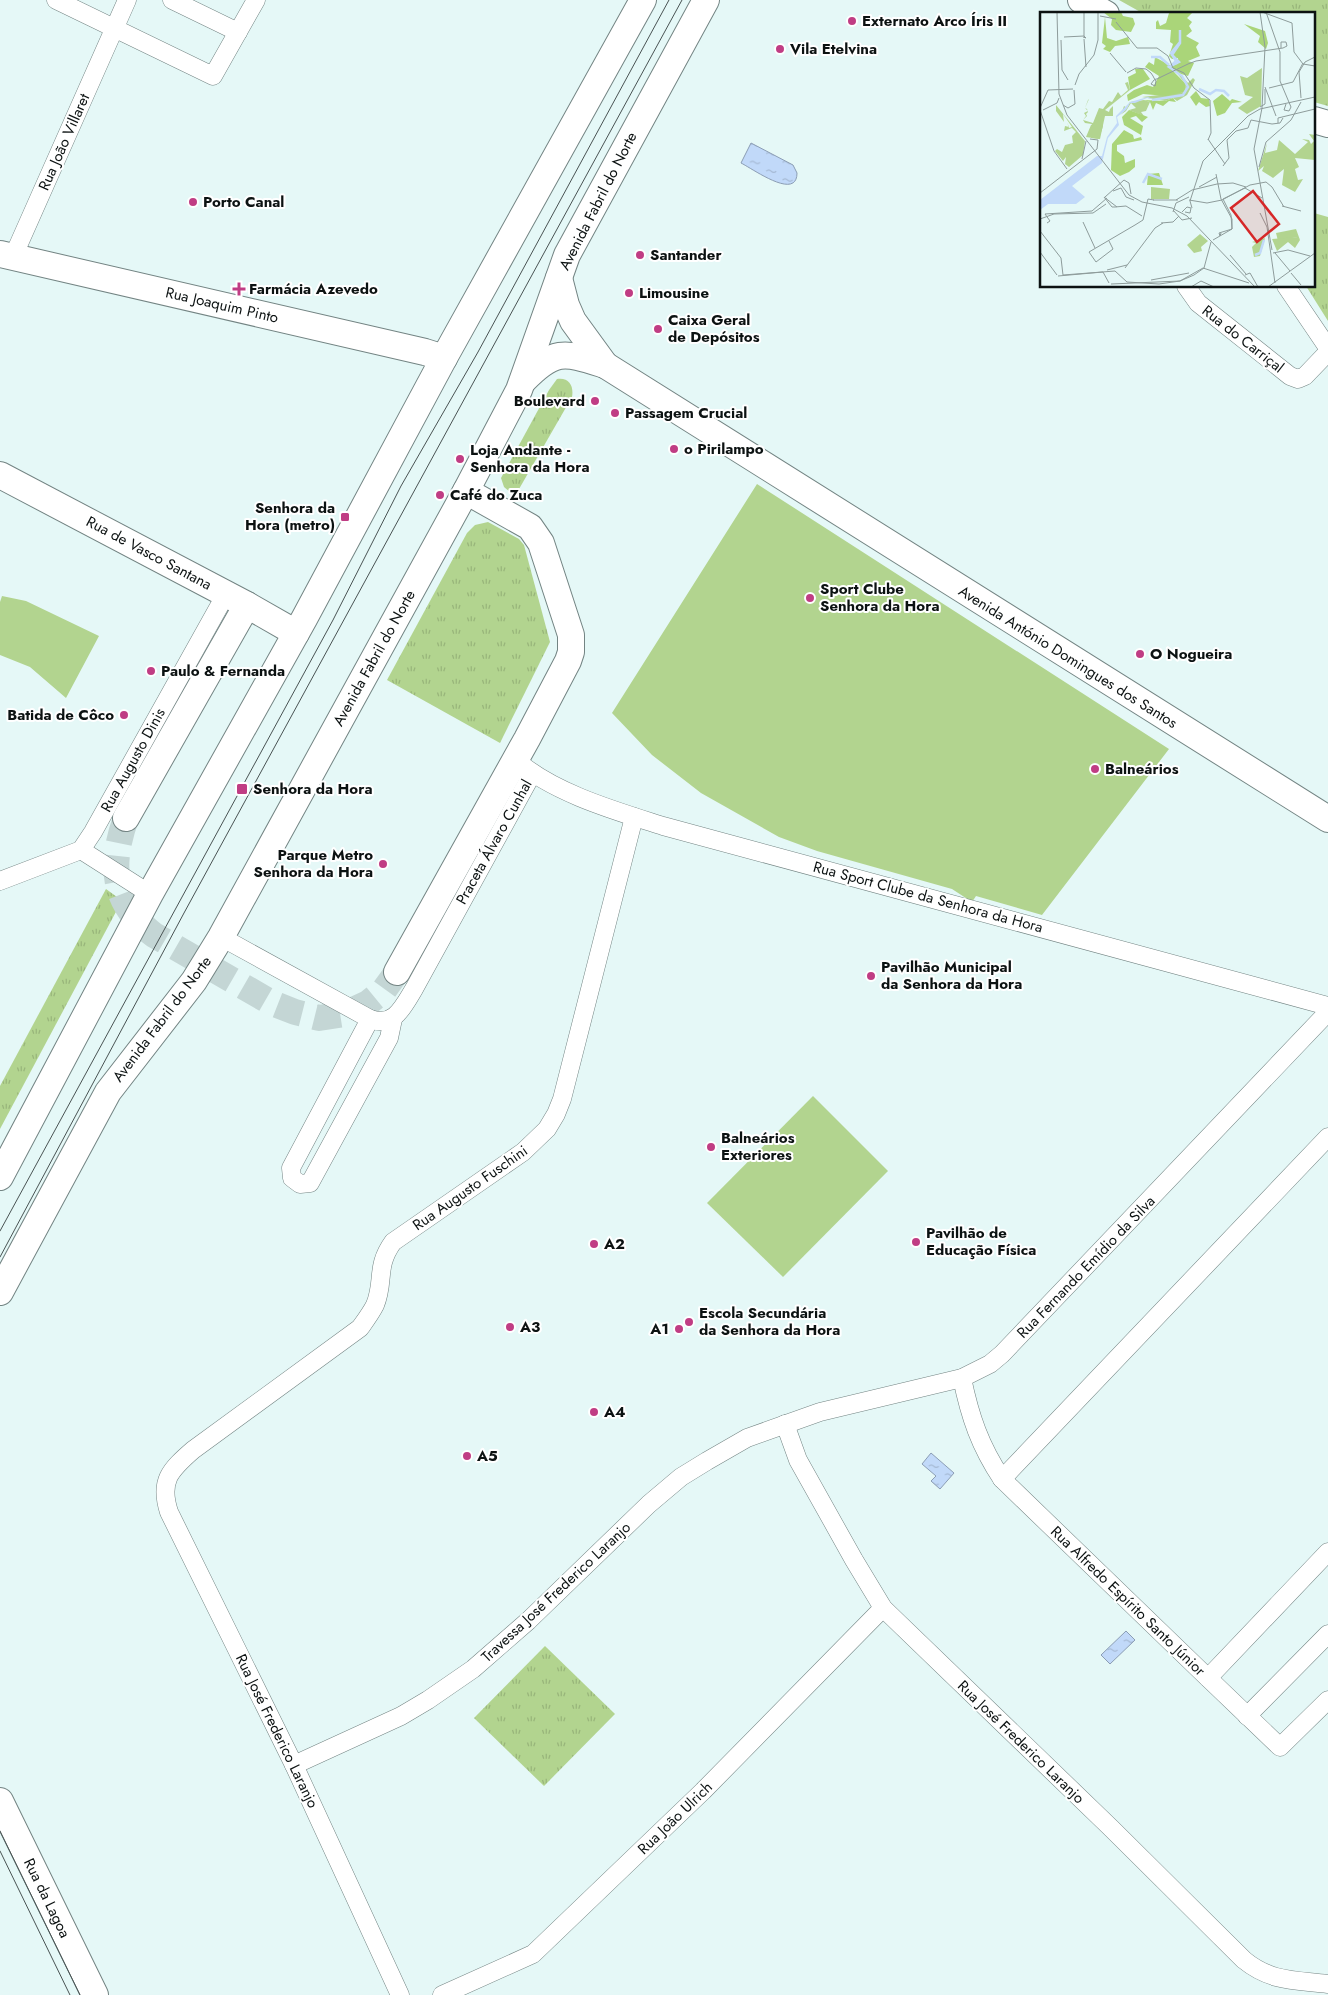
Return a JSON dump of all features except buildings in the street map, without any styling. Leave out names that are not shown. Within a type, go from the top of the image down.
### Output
[{"type":"street","points":[[56,0],[214,76],[256,0]]},
{"type":"street","name":"Rua João Villaret","points":[[7,255],[127,0]]},
{"type":"street","points":[[172,0],[238,32]]},
{"type":"street","points":[[0,1177],[150,894],[296,633],[444,358],[643,0]]},
{"type":"street","name":"Avenida Fabril do Norte","points":[[0,1292],[108,1092],[194,981],[221,937],[466,491],[522,382],[567,255],[706,0]]},
{"type":"street","points":[[1081,0],[1102,12]]},
{"type":"street","name":"Rua Joaquim Pinto","points":[[7,255],[444,358]]},
{"type":"street","points":[[559,278],[566,305],[573,320],[605,365]]},
{"type":"street","name":"Rua do Carriçal","points":[[1187,288],[1198,303],[1290,376],[1298,379],[1304,376],[1328,352]]},
{"type":"street","points":[[1287,288],[1328,348]]},
{"type":"street","points":[[522,382],[540,364],[562,355],[576,356],[605,365]]},
{"type":"street","name":"Avenida António Domingues dos Santos","points":[[605,365],[1328,819]]},
{"type":"street","name":"Rua de Vasco Santana","points":[[0,475],[296,633]]},
{"type":"street","name":"Praceta Álvaro Cunhal","points":[[393,1019],[400,1012],[414,989],[524,767],[571,652],[571,635],[537,534],[530,527],[466,491]]},
{"type":"street","points":[[126,818],[237,600]]},
{"type":"street","name":"Rua Augusto Dinis","points":[[81,850],[237,600]]},
{"type":"street","points":[[397,972],[524,767]]},
{"type":"street","name":"Rua Sport Clube da Senhora da Hora","points":[[524,767],[558,787],[634,817],[1328,1006]]},
{"type":"street","name":"Rua Augusto Fuschini","points":[[173,1468],[193,1450],[252,1405],[360,1328],[375,1305],[379,1289],[381,1263],[393,1242],[523,1152],[547,1129],[562,1099],[634,817]]},
{"type":"street","points":[[0,881],[81,850],[150,894]]},
{"type":"street","points":[[221,937],[370,1019],[386,1022],[393,1019]]},
{"type":"street","name":"Rua Fernando Emídio da Silva","points":[[785,1424],[820,1412],[962,1378],[990,1364],[1002,1354],[1328,1012]]},
{"type":"street","points":[[370,1019],[291,1168],[292,1178],[300,1184],[310,1183],[389,1038],[393,1019]]},
{"type":"street","points":[[1002,1479],[1328,1136]]},
{"type":"street","name":"Rua Alfredo Espírito Santo Júnior","points":[[962,1378],[970,1412],[979,1438],[990,1461],[1002,1479],[1208,1678],[1328,1552]]},
{"type":"street","name":"Rua José Frederico Laranjo","points":[[785,1424],[798,1460],[883,1608],[1111,1828],[1244,1960],[1261,1973],[1304,1988],[1328,1984]]},
{"type":"street","name":"Travessa José Frederico Laranjo","points":[[294,1765],[401,1716],[473,1669],[528,1621],[649,1504],[681,1478],[747,1438],[785,1424]]},
{"type":"street","name":"Rua José Frederico Laranjo","points":[[173,1468],[166,1481],[165,1500],[169,1512],[294,1765],[400,1995]]},
{"type":"street","name":"Rua João Ulrich","points":[[442,1995],[533,1954],[703,1791],[883,1608]]},
{"type":"street","points":[[1247,1716],[1328,1634]]},
{"type":"street","points":[[1208,1678],[1280,1748],[1328,1700]]},
{"type":"street","name":"Rua da Lagoa","points":[[0,1801],[95,1995]]},
{"type":"green space","points":[[1119,0],[1328,0],[1328,106],[1316,103],[1316,12],[1140,12]]},
{"type":"green space","points":[[1316,214],[1328,217],[1328,321],[1307,288],[1316,288]]},
{"type":"green space","points":[[557,379],[565,379],[570,383],[572,397],[515,496],[504,487],[501,478],[549,390]]},
{"type":"green space","name":"Sport Clube Senhora da Hora","points":[[757,484],[1169,749],[1042,915],[976,896],[972,902],[952,889],[817,851],[779,837],[701,793],[652,755],[612,713]]},
{"type":"green space","points":[[488,522],[519,539],[524,545],[550,642],[500,743],[387,680],[467,533],[475,525]]},
{"type":"green space","points":[[2,596],[26,601],[99,636],[66,698],[30,667],[0,655],[0,602]]},
{"type":"green space","points":[[106,889],[117,897],[118,908],[0,1129],[0,1086]]},
{"type":"green space","points":[[813,1096],[888,1171],[783,1277],[707,1203]]},
{"type":"green space","points":[[545,1646],[615,1714],[544,1786],[474,1718]]},
{"type":"water","points":[[751,143],[793,165],[797,173],[795,181],[790,184],[782,184],[741,163]]},
{"type":"water","points":[[931,1453],[954,1473],[940,1489],[931,1481],[936,1476],[922,1464]]},
{"type":"water","points":[[1126,1631],[1135,1640],[1110,1664],[1101,1655]]},
{"type":"tunnel","points":[[126,818],[117,852],[116,868],[122,897],[140,923],[154,935],[272,1003],[295,1012],[319,1018],[344,1014],[368,1003],[384,990],[397,972]]},
{"type":"tram line","points":[[0,1231],[333,620],[401,486],[478,352],[669,0]]},
{"type":"tram line","points":[[0,1257],[184,913],[682,0]]},
{"type":"tram line","points":[[0,1831],[80,1995]]},
{"type":"tram line","points":[[0,1851],[70,1995]]},
{"type":"place","name":"Externato Arco Íris II","points":[[852,21]]},
{"type":"place","name":"Vila Etelvina","points":[[780,49]]},
{"type":"place","name":"Porto Canal","points":[[193,202]]},
{"type":"place","name":"Santander","points":[[640,255]]},
{"type":"place","name":"Farmácia Azevedo","points":[[239,289]]},
{"type":"place","name":"Limousine","points":[[629,293]]},
{"type":"place","name":"Caixa Geral de Depósitos","points":[[658,329]]},
{"type":"place","name":"Boulevard","points":[[595,401]]},
{"type":"place","name":"Passagem Crucial","points":[[615,413]]},
{"type":"place","name":"o Pirilampo","points":[[674,449]]},
{"type":"place","name":"Loja Andante - Senhora da Hora","points":[[460,459]]},
{"type":"place","name":"Café do Zuca","points":[[440,495]]},
{"type":"place","name":"Senhora da Hora (metro)","points":[[345,517]]},
{"type":"place","name":"Sport Clube Senhora da Hora","points":[[810,598]]},
{"type":"place","name":"O Nogueira","points":[[1140,654]]},
{"type":"place","name":"Paulo & Fernanda","points":[[151,671]]},
{"type":"place","name":"Batida de Côco","points":[[124,715]]},
{"type":"place","name":"Balneários","points":[[1095,769]]},
{"type":"place","name":"Senhora da Hora","points":[[242,789]]},
{"type":"place","name":"Parque Metro Senhora da Hora","points":[[383,864]]},
{"type":"place","name":"Pavilhão Municipal da Senhora da Hora","points":[[871,976]]},
{"type":"place","name":"Balneários Exteriores","points":[[711,1147]]},
{"type":"place","name":"Pavilhão de Educação Física","points":[[916,1242]]},
{"type":"place","name":"A2","points":[[594,1244]]},
{"type":"place","name":"Escola Secundária da Senhora da Hora","points":[[689,1322]]},
{"type":"place","name":"A3","points":[[510,1327]]},
{"type":"place","name":"A1","points":[[679,1329]]},
{"type":"place","name":"A4","points":[[594,1412]]},
{"type":"place","name":"A5","points":[[467,1456]]}]
